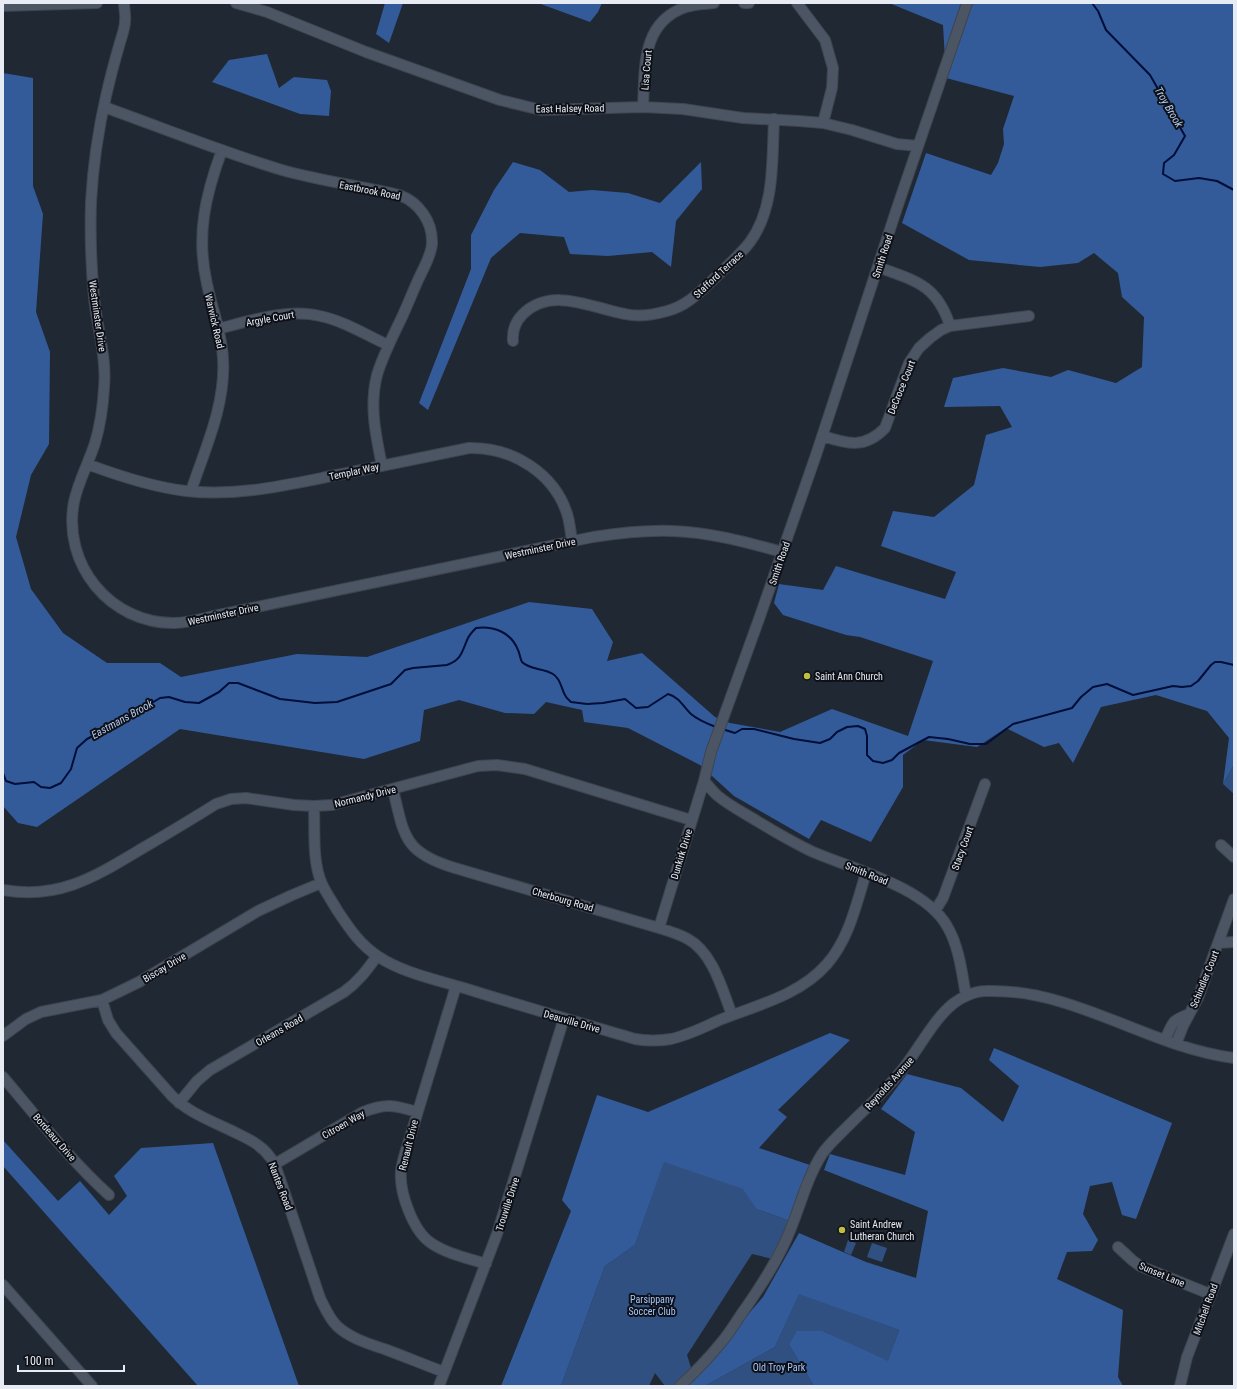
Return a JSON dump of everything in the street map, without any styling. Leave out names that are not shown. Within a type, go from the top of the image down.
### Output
[{"type":"street","points":[[3,6],[97,3]]},
{"type":"street","name":"Westminster Drive","points":[[124,3],[125,21],[104,107],[95,158],[91,201],[91,250],[94,298],[105,376],[99,429],[74,500],[72,514],[74,540],[80,562],[92,583],[109,600],[135,615],[162,622],[188,622],[572,542],[622,533],[672,531],[718,536],[782,552]]},
{"type":"street","name":"East Halsey Road","points":[[236,3],[267,12],[366,52],[500,100],[526,107],[541,110],[643,107],[683,109],[743,118],[823,123],[897,144],[918,146]]},
{"type":"street","name":"Lisa Court","points":[[643,107],[648,46],[654,33],[672,13],[687,6],[714,3]]},
{"type":"street","points":[[744,3],[749,3]]},
{"type":"street","points":[[797,3],[825,40],[833,68],[832,88],[823,123]]},
{"type":"street","name":"Smith Road","points":[[966,996],[951,933],[947,925],[923,900],[909,892],[795,843],[718,796],[704,781],[711,752],[823,436],[918,146],[967,3]]},
{"type":"street","name":"Eastbrook Road","points":[[104,107],[222,150],[283,170],[314,178],[399,195],[407,198],[418,206],[424,214],[430,227],[432,237],[431,251],[388,345],[377,375],[373,404],[376,438],[382,466]]},
{"type":"street","name":"Stafford Terrace","points":[[513,341],[514,328],[518,319],[529,310],[547,302],[566,300],[576,301],[625,314],[646,315],[668,311],[681,306],[697,294],[744,249],[762,221],[767,207],[769,193],[774,119]]},
{"type":"street","name":"Warwick Road","points":[[191,491],[213,426],[222,388],[222,345],[204,268],[202,230],[207,196],[222,150]]},
{"type":"street","points":[[878,267],[914,280],[924,286],[936,298],[947,315],[950,326]]},
{"type":"street","name":"Argyle Court","points":[[218,329],[287,314],[311,314],[334,320],[388,345]]},
{"type":"street","name":"DeCroce Court","points":[[823,436],[842,442],[858,443],[868,441],[878,435],[885,428],[909,363],[919,348],[941,330],[950,326],[1030,316]]},
{"type":"street","name":"Templar Way","points":[[87,464],[139,482],[166,488],[191,491],[242,492],[272,488],[469,448],[488,449],[512,456],[537,470],[550,484],[565,509],[572,542]]},
{"type":"street","name":"Normandy Drive","points":[[3,890],[28,892],[47,891],[80,883],[118,863],[216,804],[231,799],[246,798],[282,804],[314,806],[347,802],[478,766],[487,765],[525,769],[691,820]]},
{"type":"street","name":"Dunkirk Drive","points":[[659,928],[704,781]]},
{"type":"street","name":"Stacy Court","points":[[935,911],[943,898],[985,784]]},
{"type":"street","name":"Cherbourg Road","points":[[393,789],[405,834],[416,849],[432,860],[450,867],[679,934],[689,940],[705,953],[732,1015]]},
{"type":"street","name":"Deauville Drive","points":[[314,806],[316,855],[321,883],[351,931],[362,944],[377,956],[388,963],[403,969],[635,1039],[657,1041],[679,1037],[794,990],[826,965],[835,954],[848,930],[866,873]]},
{"type":"street","points":[[1221,844],[1234,857]]},
{"type":"street","name":"Biscay Drive","points":[[3,1036],[26,1019],[41,1012],[102,1000],[139,982],[258,911],[321,883]]},
{"type":"street","name":"Schindler Court","points":[[1176,1044],[1189,1014],[1196,1004],[1234,899]]},
{"type":"street","name":"Schindler Court","points":[[1218,943],[1234,942]]},
{"type":"street","name":"Orleans Road","points":[[179,1103],[197,1081],[210,1070],[354,985],[364,975],[377,956]]},
{"type":"street","name":"Renault Drive","points":[[456,986],[417,1112],[401,1170],[403,1193],[413,1222],[422,1236],[438,1248],[486,1264]]},
{"type":"street","name":"Reynolds Avenue","points":[[680,1386],[721,1343],[775,1263],[787,1238],[812,1172],[824,1151],[895,1078],[909,1062],[946,1011],[955,1002],[974,992],[984,991],[1018,993],[1047,998],[1089,1011],[1176,1044],[1215,1056],[1234,1058]]},
{"type":"street","name":"Nantes Road","points":[[102,1000],[108,1020],[116,1033],[179,1103],[196,1114],[249,1139],[261,1147],[270,1157],[274,1164],[320,1298],[331,1320],[348,1335],[444,1372]]},
{"type":"street","name":"Schindler Court","points":[[1165,1040],[1172,1022],[1175,1019],[1189,1014]]},
{"type":"street","name":"Trouville Drive","points":[[439,1386],[486,1264],[509,1198],[564,1018]]},
{"type":"street","name":"Bordeaux Drive","points":[[3,1077],[66,1150],[98,1185],[110,1195]]},
{"type":"street","name":"Citroen Way","points":[[274,1164],[363,1112],[375,1107],[384,1105],[400,1107],[417,1112]]},
{"type":"street","name":"Mitchell Road","points":[[1180,1386],[1187,1357],[1234,1234]]},
{"type":"street","name":"Sunset Lane","points":[[1118,1247],[1140,1266],[1210,1294]]},
{"type":"street","points":[[3,1285],[92,1386]]},
{"type":"green space","points":[[1234,765],[1234,794],[1223,784]]},
{"type":"green space","name":"Parsippany Soccer Club","points":[[664,1161],[744,1189],[756,1209],[790,1221],[773,1259],[752,1254],[687,1355],[693,1374],[688,1384],[690,1386],[665,1386],[655,1373],[649,1386],[561,1386],[605,1266],[635,1245]]},
{"type":"green space","points":[[848,1240],[856,1243],[851,1255],[844,1252]]},
{"type":"green space","points":[[872,1243],[887,1248],[882,1262],[867,1257]]},
{"type":"green space","name":"Old Troy Park","points":[[799,1293],[899,1330],[888,1362],[823,1331],[789,1345],[814,1386],[705,1386],[775,1347]]},
{"type":"shaded area","points":[[385,3],[403,3],[389,43],[376,34]]},
{"type":"shaded area","points":[[538,3],[602,3],[598,12],[590,22]]},
{"type":"shaded area","points":[[889,3],[1234,3],[1234,765],[1223,784],[1229,738],[1207,711],[1156,695],[1101,707],[1073,763],[1059,743],[1044,747],[1006,728],[977,747],[923,740],[903,755],[903,787],[871,842],[821,820],[809,839],[734,796],[700,765],[628,728],[584,722],[582,710],[546,702],[534,714],[505,713],[459,700],[424,710],[420,741],[364,759],[180,729],[37,827],[18,823],[3,806],[3,73],[33,78],[33,186],[43,214],[36,312],[50,352],[49,444],[31,475],[16,537],[31,589],[63,633],[107,663],[160,663],[181,677],[297,654],[367,657],[529,602],[592,609],[613,642],[607,661],[642,653],[715,717],[730,723],[780,732],[832,709],[908,736],[933,661],[860,637],[846,635],[783,615],[774,603],[779,584],[823,590],[836,566],[945,599],[956,572],[881,546],[893,511],[934,517],[974,485],[986,435],[1012,427],[1000,406],[944,407],[953,378],[1003,368],[1051,377],[1068,370],[1116,383],[1142,367],[1144,317],[1122,297],[1118,273],[1094,253],[1078,263],[1040,267],[969,260],[902,223],[926,153],[991,175],[998,163],[1004,144],[1003,129],[1014,96],[946,78],[943,25]]},
{"type":"shaded area","points":[[267,54],[279,88],[294,77],[327,80],[331,91],[329,116],[300,114],[212,82],[229,60]]},
{"type":"shaded area","points":[[513,162],[540,170],[569,192],[592,190],[628,193],[660,203],[701,162],[702,189],[676,221],[671,267],[652,252],[608,256],[570,254],[564,237],[520,233],[491,258],[428,410],[419,403],[471,269],[471,235],[494,190]]},
{"type":"shaded area","points":[[830,1033],[850,1040],[778,1110],[787,1117],[759,1148],[810,1165],[790,1221],[756,1209],[743,1189],[664,1162],[635,1245],[605,1266],[561,1386],[501,1386],[571,1211],[562,1200],[597,1095],[648,1112]]},
{"type":"shaded area","points":[[994,1048],[1172,1123],[1136,1219],[1122,1215],[1112,1182],[1090,1186],[1083,1214],[1098,1240],[1092,1251],[1067,1252],[1057,1279],[1123,1310],[1118,1377],[1123,1386],[814,1386],[789,1345],[797,1331],[823,1331],[888,1361],[899,1330],[799,1294],[775,1347],[705,1386],[690,1386],[688,1384],[763,1297],[799,1233],[866,1262],[916,1278],[928,1211],[824,1170],[830,1154],[905,1175],[915,1132],[881,1109],[907,1074],[961,1088],[1003,1122],[1019,1086],[989,1060]]},
{"type":"shaded area","points":[[3,1140],[58,1201],[80,1181],[109,1215],[127,1196],[114,1176],[141,1148],[213,1143],[299,1386],[198,1386],[3,1166]]},
{"type":"waterway","name":"Troy Brook","points":[[1092,3],[1098,11],[1106,30],[1150,75],[1185,136],[1174,155],[1164,163],[1163,174],[1175,181],[1199,178],[1217,181],[1234,190]]},
{"type":"waterway","name":"Eastmans Brook","points":[[3,773],[6,781],[15,784],[34,782],[41,787],[50,788],[61,783],[71,769],[77,748],[87,739],[122,721],[160,698],[169,697],[185,702],[199,703],[219,692],[229,683],[238,683],[280,699],[315,703],[337,702],[391,684],[405,670],[447,665],[452,663],[459,658],[469,637],[476,628],[495,629],[506,635],[515,644],[522,662],[525,665],[549,672],[556,676],[565,696],[571,702],[587,704],[625,699],[636,708],[648,707],[668,694],[672,695],[678,700],[691,714],[703,722],[716,727]]},
{"type":"waterway","name":"Eastmans Brook","points":[[722,729],[735,733],[742,729],[754,729],[794,739],[820,743],[830,739],[837,732],[847,727],[858,726],[865,729],[867,736],[867,755],[873,761],[883,763],[892,760],[899,753],[929,737],[948,739],[970,744],[986,744],[1013,724],[1072,708],[1081,697],[1093,687],[1107,684],[1133,695],[1173,686],[1191,686],[1198,681],[1215,662],[1234,665]]},
{"type":"place","name":"Saint Ann Church","points":[[807,676]]},
{"type":"place","name":"Saint Andrew Lutheran Church","points":[[842,1230]]}]
